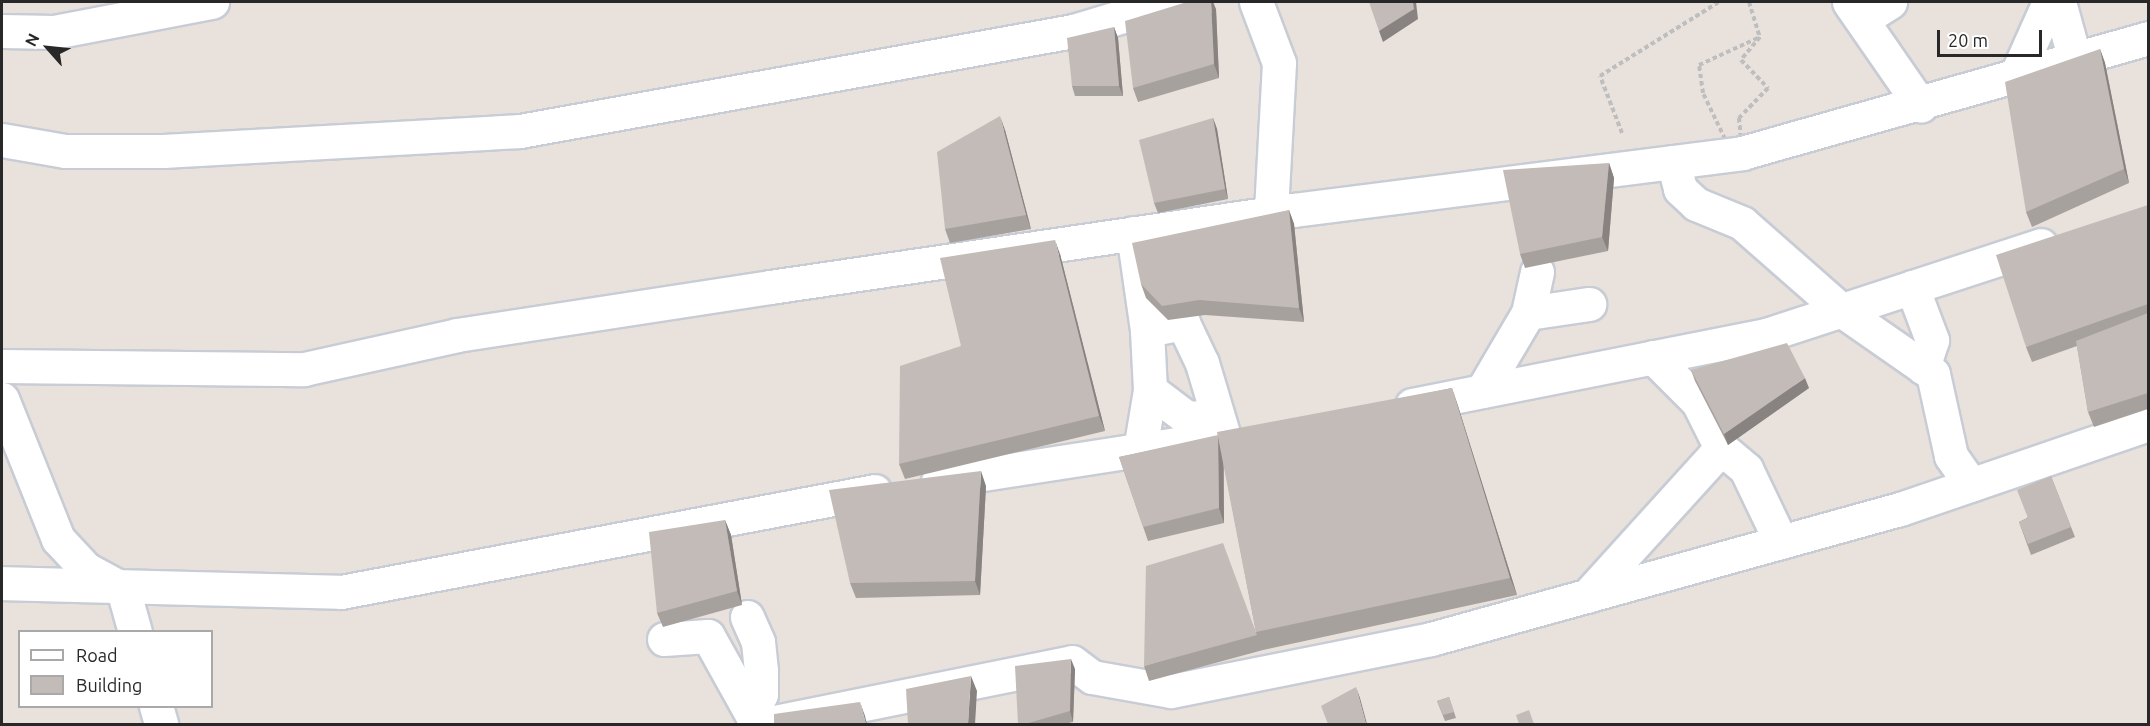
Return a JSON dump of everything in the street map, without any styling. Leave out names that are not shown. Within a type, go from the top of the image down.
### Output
[{"type":"street","points":[[2,31],[54,32],[212,2]]},
{"type":"street","points":[[2,140],[65,151],[163,151],[520,131],[1073,31],[1170,2]]},
{"type":"street","points":[[1256,2],[1279,63],[1269,172],[1271,213]]},
{"type":"street","points":[[2015,78],[2049,2]]},
{"type":"street","points":[[2059,2],[2075,60]]},
{"type":"street","points":[[1867,7],[1922,106]]},
{"type":"street","points":[[2,366],[304,369],[457,335],[1133,233],[1271,213],[1742,153],[1922,106],[2148,38]]},
{"type":"street","points":[[1673,162],[1680,189],[1696,204],[1742,223],[1841,310],[1933,374],[1951,456],[1971,485]]},
{"type":"street","points":[[1133,233],[1147,330],[1150,390],[1140,450]]},
{"type":"street","points":[[1377,412],[1769,334],[2072,235]]},
{"type":"street","points":[[1482,391],[1528,313],[1537,272]]},
{"type":"street","points":[[1912,287],[1932,340],[1923,368]]},
{"type":"street","points":[[1528,313],[1589,304]]},
{"type":"street","points":[[1147,330],[1183,323],[1202,363],[1219,427]]},
{"type":"street","points":[[1653,357],[1698,402],[1721,448],[1746,469],[1781,542]]},
{"type":"street","points":[[1150,390],[1187,418],[1219,427],[1256,432]]},
{"type":"street","points":[[2,399],[58,539],[86,569],[123,589],[134,630]]},
{"type":"street","points":[[758,720],[1072,662],[1092,677],[1171,691],[1431,639],[1781,542],[1971,485],[2148,424]]},
{"type":"street","points":[[2,583],[123,589],[341,592],[791,503],[1140,450],[1219,427]]},
{"type":"street","points":[[1587,596],[1721,448]]},
{"type":"street","points":[[747,617],[758,642],[761,694],[758,720]]},
{"type":"street","points":[[664,639],[708,636],[717,660],[758,720]]},
{"type":"street","points":[[157,708],[161,724]]},
{"type":"path","points":[[1626,143],[1600,75],[1719,2]]},
{"type":"path","points":[[1749,2],[1760,37]]},
{"type":"path","points":[[1742,153],[1725,139],[1703,93],[1699,65],[1760,37]]},
{"type":"path","points":[[1742,153],[1739,118],[1768,88],[1741,60],[1760,37]]},
{"type":"building","points":[[1187,2],[1211,2],[1214,64],[1133,88],[1125,21]]},
{"type":"building","points":[[1369,2],[1413,2],[1414,9],[1379,31]]},
{"type":"building","points":[[1114,27],[1119,86],[1072,86],[1067,38]]},
{"type":"building","points":[[2100,49],[2124,169],[2026,212],[2005,82]]},
{"type":"building","points":[[1000,116],[1026,215],[945,229],[937,152]]},
{"type":"building","points":[[1213,118],[1225,189],[1154,203],[1139,140]]},
{"type":"building","points":[[1609,163],[1602,237],[1520,254],[1503,170]]},
{"type":"building","points":[[2148,205],[2148,304],[2026,347],[1996,255]]},
{"type":"building","points":[[1289,210],[1299,308],[1199,300],[1162,306],[1141,284],[1132,243]]},
{"type":"building","points":[[1055,240],[1099,416],[899,464],[900,366],[961,346],[940,258]]},
{"type":"building","points":[[2148,313],[2148,393],[2088,412],[2076,341]]},
{"type":"building","points":[[1787,343],[1805,378],[1724,434],[1691,370]]},
{"type":"building","points":[[1452,388],[1510,578],[1256,632],[1217,432]]},
{"type":"building","points":[[1218,435],[1219,508],[1143,527],[1119,457]]},
{"type":"building","points":[[981,471],[975,581],[850,583],[829,490]]},
{"type":"building","points":[[2051,476],[2071,527],[2028,544],[2019,522],[2028,518],[2017,490]]},
{"type":"building","points":[[725,520],[737,591],[657,613],[649,532]]},
{"type":"building","points":[[1223,543],[1257,635],[1144,666],[1146,566]]},
{"type":"building","points":[[1071,659],[1070,711],[1018,724],[1015,666]]},
{"type":"building","points":[[971,676],[968,724],[908,724],[906,689]]},
{"type":"building","points":[[1356,687],[1366,724],[1328,724],[1321,706]]},
{"type":"building","points":[[1449,697],[1454,712],[1443,715],[1437,701]]},
{"type":"building","points":[[860,702],[866,724],[774,724],[774,714]]},
{"type":"building","points":[[1529,710],[1534,724],[1519,724],[1516,715]]}]
